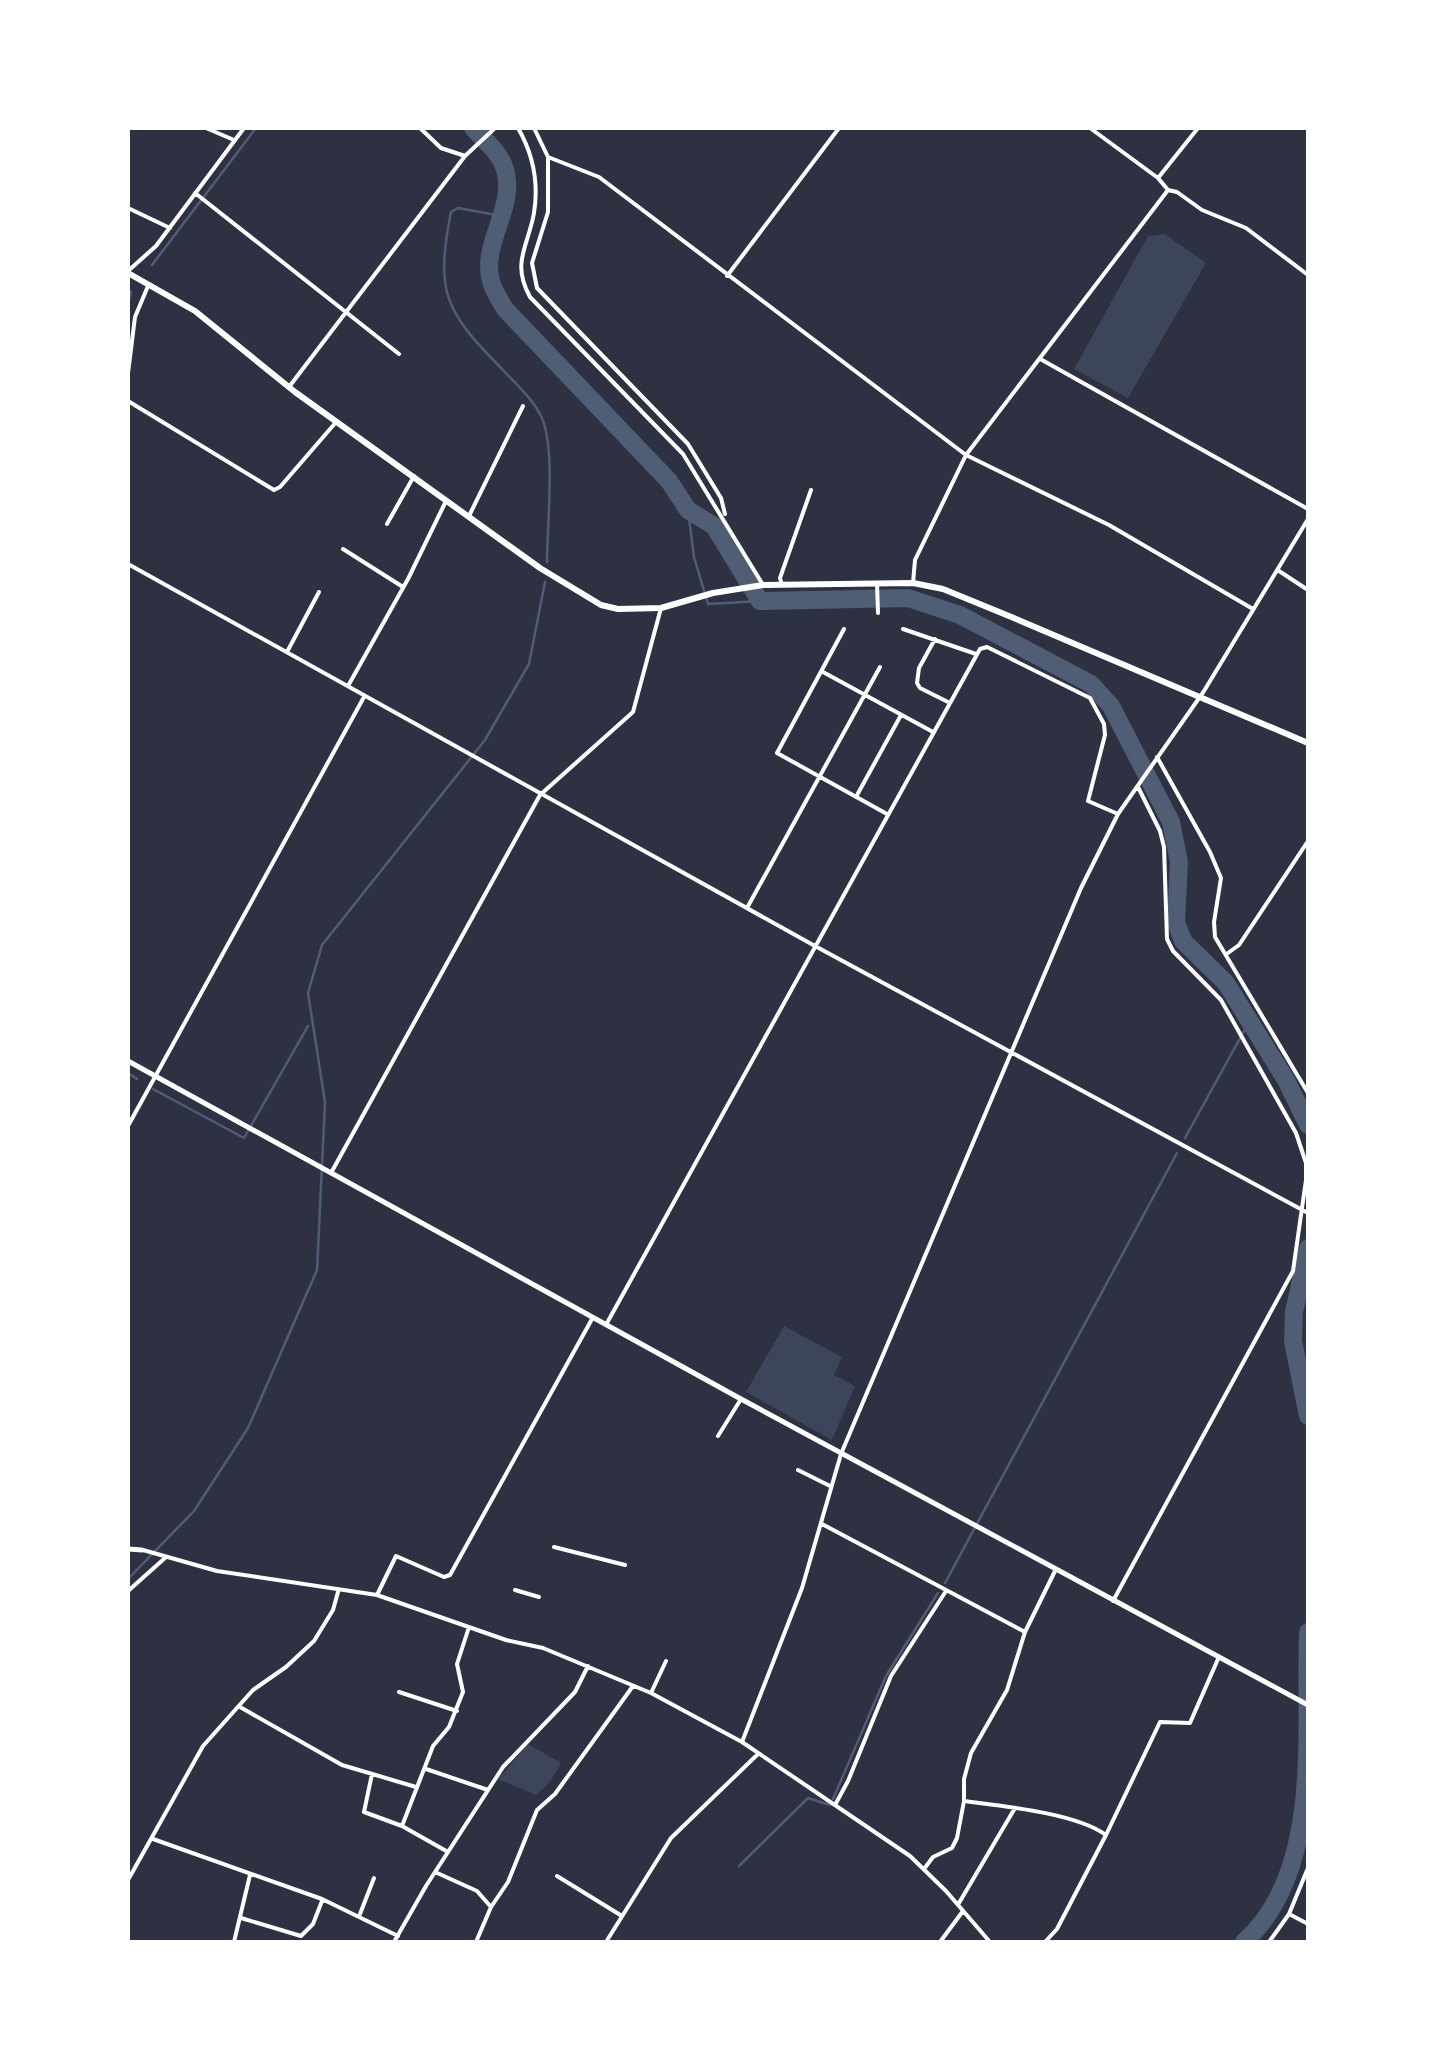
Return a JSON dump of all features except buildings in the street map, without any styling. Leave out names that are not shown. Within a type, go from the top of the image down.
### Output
[{"type":"main road","points":[[128,272],[195,311],[288,386],[556,580],[601,606],[661,608],[713,593],[762,586],[877,587],[913,583],[960,596],[1308,743]]},
{"type":"street","points":[[206,128],[234,140]]},
{"type":"street","points":[[128,272],[170,228],[244,128]]},
{"type":"street","points":[[420,128],[441,148],[465,156]]},
{"type":"street","points":[[288,386],[472,147],[495,128]]},
{"type":"street","points":[[518,128],[529,148],[536,181],[535,208],[519,270],[524,286],[530,297],[683,454],[726,519],[762,586]]},
{"type":"street","points":[[534,128],[548,157],[548,212],[532,263],[538,288],[688,444],[721,498],[726,519]]},
{"type":"street","points":[[727,276],[839,128]]},
{"type":"street","points":[[1090,128],[1158,178],[1168,190],[1178,192],[1202,210],[1246,228],[1308,275]]},
{"type":"street","points":[[1158,178],[1198,128]]},
{"type":"street","points":[[548,157],[599,177],[966,456],[1109,524],[1253,609]]},
{"type":"street","points":[[913,583],[916,560],[966,456],[1168,190]]},
{"type":"street","points":[[196,194],[399,354]]},
{"type":"street","points":[[128,208],[170,228]]},
{"type":"street","points":[[128,374],[135,317],[149,285]]},
{"type":"street","points":[[1042,360],[1308,510]]},
{"type":"street","points":[[128,401],[274,490],[280,488],[337,421]]},
{"type":"street","points":[[469,516],[522,406]]},
{"type":"street","points":[[387,524],[414,476]]},
{"type":"street","points":[[782,585],[780,578],[810,490]]},
{"type":"street","points":[[348,686],[447,500]]},
{"type":"street","points":[[742,1742],[802,1588],[841,1454],[1082,888],[1118,814],[1199,696],[1308,519]]},
{"type":"street","points":[[343,549],[403,586]]},
{"type":"street","points":[[128,564],[815,946],[1305,1212]]},
{"type":"street","points":[[1279,571],[1308,590]]},
{"type":"street","points":[[877,587],[878,613]]},
{"type":"street","points":[[287,652],[319,592]]},
{"type":"street","points":[[330,1172],[540,794],[633,712],[661,608]]},
{"type":"street","points":[[903,628],[976,654]]},
{"type":"street","points":[[844,629],[777,753],[887,814]]},
{"type":"street","points":[[935,639],[919,668],[917,683],[949,702]]},
{"type":"street","points":[[607,1324],[980,648],[1090,698],[1104,724],[1104,735],[1088,801],[1118,814]]},
{"type":"street","points":[[747,908],[880,667]]},
{"type":"street","points":[[822,672],[933,732]]},
{"type":"street","points":[[128,1126],[364,696]]},
{"type":"street","points":[[856,797],[901,715]]},
{"type":"street","points":[[1156,760],[1210,852],[1220,878],[1214,930],[1308,1093]]},
{"type":"street","points":[[1113,1601],[1292,1271],[1305,1212],[1302,1146],[1212,988],[1167,939],[1164,847],[1139,785]]},
{"type":"street","points":[[1228,953],[1240,945],[1308,841]]},
{"type":"street","points":[[128,1061],[741,1400],[1308,1705]]},
{"type":"street","points":[[376,1596],[396,1556],[444,1577],[450,1575],[593,1318]]},
{"type":"street","points":[[718,1436],[741,1400]]},
{"type":"street","points":[[798,1470],[830,1486]]},
{"type":"street","points":[[820,1523],[1025,1632]]},
{"type":"street","points":[[554,1547],[625,1565]]},
{"type":"street","points":[[128,1549],[217,1572],[376,1596],[506,1640],[544,1648],[651,1693],[742,1742],[924,1869],[990,1942]]},
{"type":"street","points":[[128,1591],[164,1557]]},
{"type":"street","points":[[924,1869],[933,1856],[952,1848],[961,1827],[964,1779],[971,1754],[1008,1690],[1025,1632],[1056,1569]]},
{"type":"street","points":[[516,1590],[540,1597]]},
{"type":"street","points":[[834,1805],[848,1781],[891,1676],[946,1591]]},
{"type":"street","points":[[128,1880],[194,1759],[253,1690],[314,1642],[333,1610],[338,1592]]},
{"type":"street","points":[[402,1826],[433,1746],[450,1727],[457,1710],[463,1692],[458,1664],[469,1626]]},
{"type":"street","points":[[1045,1942],[1057,1929],[1160,1722],[1190,1723],[1219,1657]]},
{"type":"street","points":[[651,1693],[666,1660]]},
{"type":"street","points":[[394,1942],[503,1767],[574,1692],[588,1666]]},
{"type":"street","points":[[476,1942],[508,1882],[537,1810],[555,1794],[633,1686]]},
{"type":"street","points":[[399,1692],[457,1710]]},
{"type":"street","points":[[240,1707],[342,1764],[417,1787]]},
{"type":"street","points":[[606,1942],[671,1838],[758,1754]]},
{"type":"street","points":[[426,1769],[488,1790]]},
{"type":"street","points":[[372,1774],[364,1812],[402,1826],[448,1852]]},
{"type":"street","points":[[964,1800],[1002,1803],[1089,1824],[1106,1835]]},
{"type":"street","points":[[959,1904],[1015,1808]]},
{"type":"street","points":[[153,1839],[322,1898],[398,1936]]},
{"type":"street","points":[[1269,1942],[1289,1914],[1308,1868]]},
{"type":"street","points":[[435,1872],[477,1890],[491,1908]]},
{"type":"street","points":[[234,1942],[250,1875]]},
{"type":"street","points":[[556,1876],[622,1916]]},
{"type":"street","points":[[360,1914],[374,1878]]},
{"type":"street","points":[[241,1918],[301,1936],[313,1924],[322,1898]]},
{"type":"street","points":[[940,1942],[963,1912]]},
{"type":"street","points":[[1289,1914],[1308,1924]]},
{"type":"shaded area","points":[[1165,234],[1206,263],[1128,398],[1074,369],[1148,236]]},
{"type":"shaded area","points":[[784,1326],[842,1357],[834,1375],[855,1386],[832,1440],[746,1392]]},
{"type":"shaded area","points":[[528,1744],[561,1763],[550,1782],[536,1795],[498,1779]]},
{"type":"waterway","points":[[152,265],[256,128]]},
{"type":"waterway","points":[[473,128],[498,154],[507,179],[507,194],[489,266],[492,284],[505,309],[669,481],[688,510],[714,526],[760,601],[908,598],[960,615],[1091,684],[1111,706],[1171,822],[1179,862],[1176,922],[1183,941],[1226,983],[1286,1080],[1308,1125]]},
{"type":"waterway","points":[[502,216],[458,208],[451,212],[445,282],[457,315],[528,397],[546,429],[547,562]]},
{"type":"waterway","points":[[128,304],[131,292]]},
{"type":"waterway","points":[[688,510],[694,557],[708,604],[760,601]]},
{"type":"waterway","points":[[128,1579],[194,1511],[248,1428],[317,1270],[325,1102],[308,993],[322,945],[485,740],[529,664],[545,582]]},
{"type":"waterway","points":[[1185,1138],[1249,1022]]},
{"type":"waterway","points":[[153,1089],[244,1138],[308,1026]]},
{"type":"waterway","points":[[128,1073],[137,1079]]},
{"type":"waterway","points":[[945,1583],[1177,1153]]},
{"type":"waterway","points":[[1308,1248],[1294,1312],[1293,1341],[1308,1416]]},
{"type":"waterway","points":[[833,1799],[886,1676],[938,1593]]},
{"type":"waterway","points":[[1244,1942],[1270,1912],[1287,1877],[1298,1838],[1305,1797],[1308,1632]]},
{"type":"waterway","points":[[739,1866],[808,1798],[830,1805]]}]
